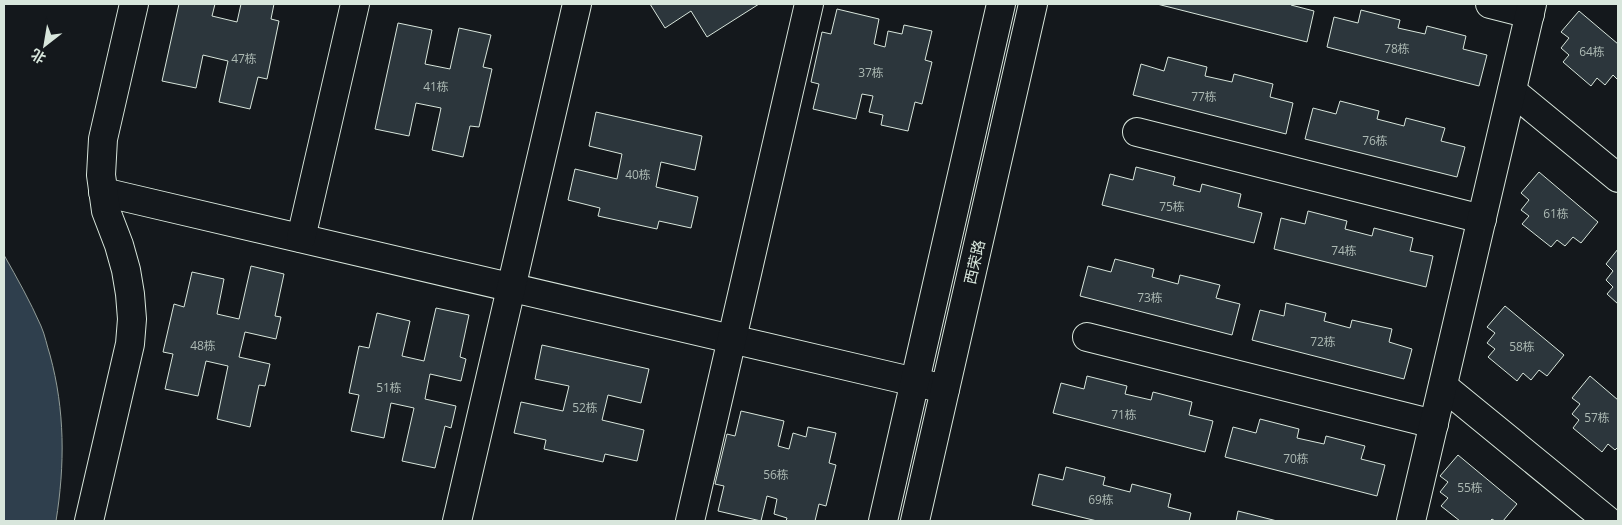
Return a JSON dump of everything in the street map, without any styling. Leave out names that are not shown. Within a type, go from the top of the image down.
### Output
[{"type":"street","points":[[89,521],[118,393],[126,369],[130,344],[132,319],[126,270],[106,211],[100,175],[103,139],[134,4]]},
{"type":"street","points":[[301,238],[355,4]]},
{"type":"street","points":[[457,521],[576,4]]},
{"type":"street","points":[[690,521],[809,4]]},
{"type":"street","name":"西荣路","points":[[883,521],[1001,4]]},
{"type":"street","name":"西荣路","points":[[915,521],[1033,4]]},
{"type":"street","points":[[1411,521],[1531,9],[1490,4]]},
{"type":"street","points":[[1512,91],[1618,178]]},
{"type":"street","points":[[1137,132],[1482,219]]},
{"type":"street","points":[[103,192],[945,389]]},
{"type":"street","points":[[1087,337],[1434,424]]},
{"type":"street","points":[[1443,386],[1608,521]]},
{"type":"water","points":[[4,255],[44,333],[59,396],[62,458],[56,521],[4,521]]},
{"type":"building","points":[[179,4],[215,4],[212,16],[237,22],[241,4],[274,4],[271,19],[279,21],[267,79],[258,77],[250,109],[219,102],[228,61],[203,55],[196,88],[162,81]]},
{"type":"building","points":[[650,4],[759,4],[707,37],[691,11],[665,28]]},
{"type":"building","points":[[1157,4],[1291,4],[1314,11],[1307,42]]},
{"type":"building","points":[[837,9],[879,19],[874,44],[885,47],[888,31],[902,34],[904,25],[932,31],[925,60],[932,62],[922,104],[915,102],[908,131],[881,125],[883,115],[869,112],[873,96],[862,94],[856,119],[813,109],[819,84],[811,82],[822,32],[831,34]]},
{"type":"building","points":[[1361,10],[1400,20],[1398,28],[1425,34],[1427,26],[1466,36],[1463,49],[1487,55],[1479,86],[1327,47],[1334,17],[1358,23]]},
{"type":"building","points":[[1579,11],[1618,44],[1618,80],[1613,75],[1605,85],[1597,78],[1591,86],[1563,62],[1569,55],[1561,48],[1569,38],[1561,32]]},
{"type":"building","points":[[398,23],[432,30],[425,64],[450,69],[459,28],[491,35],[483,67],[492,69],[479,127],[470,126],[463,157],[432,150],[441,108],[416,103],[409,136],[375,129]]},
{"type":"building","points":[[1168,57],[1207,67],[1205,76],[1232,82],[1234,74],[1273,84],[1270,97],[1293,103],[1286,134],[1133,95],[1141,64],[1164,71]]},
{"type":"building","points":[[1340,101],[1379,111],[1377,119],[1404,126],[1406,118],[1445,128],[1441,141],[1465,147],[1457,177],[1305,139],[1313,108],[1336,114]]},
{"type":"building","points":[[596,112],[702,136],[695,170],[661,162],[656,187],[698,197],[691,228],[659,221],[657,229],[598,216],[600,208],[568,200],[575,169],[617,179],[622,154],[589,146]]},
{"type":"building","points":[[1136,167],[1175,177],[1173,185],[1200,192],[1202,184],[1241,194],[1238,207],[1262,213],[1254,243],[1102,205],[1110,174],[1133,180]]},
{"type":"building","points":[[1539,172],[1598,222],[1581,243],[1573,237],[1565,246],[1557,240],[1551,247],[1522,224],[1529,216],[1521,210],[1529,200],[1521,193]]},
{"type":"building","points":[[1308,211],[1347,221],[1345,229],[1372,236],[1374,228],[1413,238],[1410,251],[1433,256],[1426,287],[1274,249],[1281,218],[1305,224]]},
{"type":"building","points":[[1618,249],[1618,304],[1607,294],[1613,287],[1606,280],[1613,271],[1606,264]]},
{"type":"building","points":[[1115,259],[1154,269],[1152,277],[1178,284],[1180,275],[1220,285],[1216,298],[1240,304],[1232,335],[1080,296],[1088,266],[1111,272]]},
{"type":"building","points":[[251,266],[284,274],[275,316],[281,317],[276,339],[245,332],[239,357],[270,364],[265,386],[259,385],[250,427],[217,419],[228,366],[206,361],[198,396],[165,389],[173,354],[163,352],[174,304],[184,307],[192,272],[224,279],[217,314],[239,319]]},
{"type":"building","points":[[1286,303],[1326,313],[1324,321],[1350,328],[1352,320],[1392,329],[1389,342],[1412,349],[1404,379],[1252,340],[1260,310],[1284,316]]},
{"type":"building","points":[[1505,306],[1564,355],[1547,376],[1539,370],[1531,380],[1523,373],[1517,381],[1488,357],[1495,349],[1487,343],[1495,333],[1487,327]]},
{"type":"building","points":[[436,308],[469,315],[460,357],[466,359],[461,381],[430,374],[425,399],[456,406],[451,428],[445,426],[435,468],[402,461],[414,408],[391,403],[384,438],[351,431],[359,395],[349,393],[359,346],[369,348],[377,313],[410,321],[402,356],[424,361]]},
{"type":"building","points":[[542,345],[649,369],[641,403],[608,395],[602,420],[644,430],[637,461],[605,454],[603,462],[544,449],[546,440],[514,433],[521,402],[563,411],[569,386],[535,379]]},
{"type":"building","points":[[1087,376],[1127,386],[1125,394],[1151,400],[1153,392],[1192,402],[1189,415],[1213,421],[1205,452],[1053,413],[1061,383],[1084,389]]},
{"type":"building","points":[[1590,376],[1618,400],[1618,447],[1615,450],[1608,444],[1602,452],[1573,428],[1579,420],[1572,414],[1580,404],[1572,398]]},
{"type":"building","points":[[741,411],[784,421],[778,446],[789,449],[793,433],[806,437],[808,427],[836,433],[829,463],[836,465],[826,506],[819,504],[815,521],[786,521],[787,518],[774,514],[777,499],[767,496],[761,521],[718,511],[724,486],[715,484],[727,434],[735,436]]},
{"type":"building","points":[[1260,419],[1299,429],[1297,438],[1324,444],[1326,436],[1365,446],[1361,459],[1385,465],[1377,496],[1225,457],[1233,427],[1256,433]]},
{"type":"building","points":[[1458,455],[1517,504],[1503,521],[1492,519],[1490,521],[1460,521],[1441,506],[1448,498],[1440,492],[1448,482],[1440,476]]},
{"type":"building","points":[[1066,467],[1105,477],[1103,485],[1130,492],[1132,484],[1171,494],[1168,507],[1191,513],[1189,521],[1097,521],[1032,505],[1039,474],[1063,480]]},
{"type":"building","points":[[1238,511],[1277,521],[1236,521]]}]
